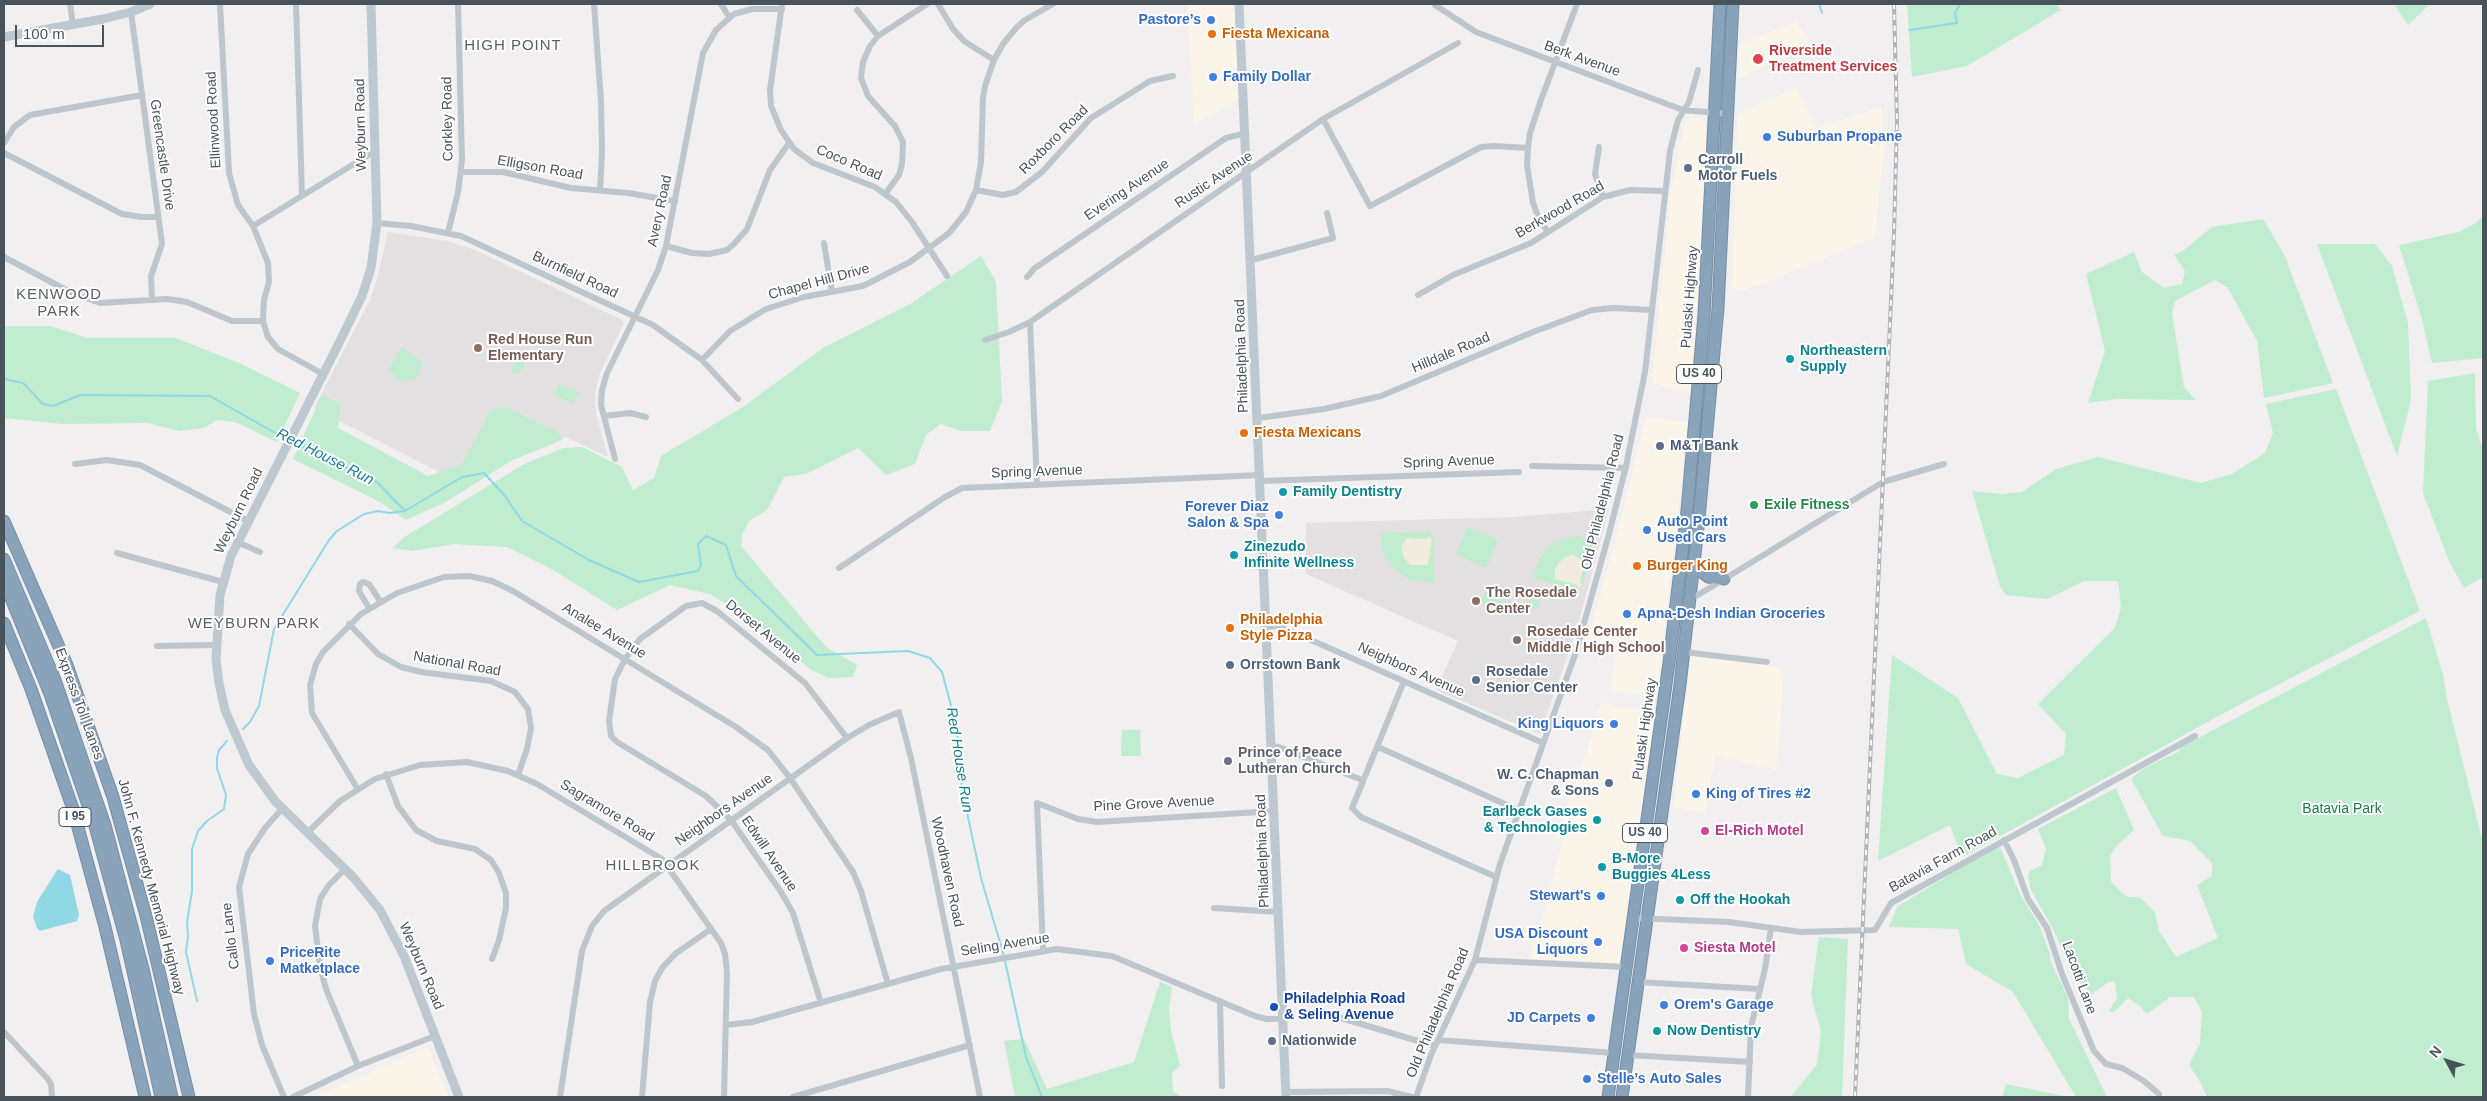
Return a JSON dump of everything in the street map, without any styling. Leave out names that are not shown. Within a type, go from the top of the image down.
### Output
[{"type":"highway","name":"Pulaski Highway","points":[[1608,1097],[1669,663],[1688,502],[1704,315],[1716,112],[1720,4]]},
{"type":"highway","name":"Pulaski Highway","points":[[1622,1097],[1648,918],[1694,566],[1714,358],[1729,114],[1733,4]]},
{"type":"highway","name":"John F. Kennedy Memorial Highway","points":[[4,521],[67,665],[111,791],[146,916],[189,1097]]},
{"type":"highway","name":"Express Toll Lanes","points":[[4,559],[57,686],[100,809],[120,878],[172,1097]]},
{"type":"highway","points":[[1694,566],[1708,577],[1724,579]]},
{"type":"highway","name":"Express Toll Lanes","points":[[4,581],[50,694],[95,826],[121,919],[161,1097]]},
{"type":"highway","name":"I 95","points":[[4,623],[47,735],[75,818],[105,927],[145,1097]]},
{"type":"street","points":[[70,4],[73,24]]},
{"type":"street","points":[[4,37],[131,12],[150,4]]},
{"type":"street","name":"Ellinwood Road","points":[[220,4],[224,35],[226,146],[229,173],[238,205],[253,226],[266,253],[269,273],[262,309],[263,321],[268,337],[278,349],[323,374]]},
{"type":"street","points":[[296,4],[302,195]]},
{"type":"street","name":"Weyburn Road","points":[[371,4],[378,223],[371,268],[362,296],[237,542],[224,582],[216,645],[219,683],[231,728],[248,765],[282,809],[345,869],[372,900],[394,934],[459,1097]]},
{"type":"street","name":"Corkley Road","points":[[448,233],[461,172],[458,4]]},
{"type":"street","points":[[594,4],[601,101],[600,190]]},
{"type":"street","points":[[720,4],[730,17]]},
{"type":"street","points":[[886,193],[899,174],[904,150],[899,131],[868,96],[861,78],[866,53],[878,36],[927,4]]},
{"type":"street","points":[[938,4],[953,29],[964,42],[994,60]]},
{"type":"street","name":"Chapel Hill Drive","points":[[702,360],[730,332],[760,313],[790,300],[863,286],[930,249],[955,226],[966,212],[976,190],[981,162],[984,92],[994,60],[1002,44],[1016,27],[1054,4]]},
{"type":"street","name":"Philadelphia Road","points":[[1239,4],[1252,260],[1286,1094]]},
{"type":"street","points":[[1548,232],[1532,204],[1527,165],[1528,148],[1530,133],[1554,62],[1577,4]]},
{"type":"street","name":"Berk Avenue","points":[[1434,5],[1476,32],[1683,110],[1729,114]]},
{"type":"street","name":"Avery Road","points":[[615,459],[601,397],[605,379],[658,270],[666,246],[703,53],[711,36],[730,17],[752,8],[782,6]]},
{"type":"street","name":"Coco Road","points":[[782,6],[770,98],[776,122],[788,142],[803,156],[822,168],[856,179],[886,193],[903,209],[947,276]]},
{"type":"street","points":[[857,10],[878,36]]},
{"type":"street","name":"Greencastle Drive","points":[[131,12],[162,244],[151,276],[152,299]]},
{"type":"street","name":"Rustic Avenue","points":[[985,340],[1030,322],[1323,120],[1458,43]]},
{"type":"street","name":"Old Philadelphia Road","points":[[1416,1097],[1435,1046],[1475,960],[1496,877],[1578,644],[1626,468],[1645,372],[1670,151],[1683,110],[1689,102],[1698,70]]},
{"type":"street","name":"Roxboro Road","points":[[976,190],[1003,195],[1016,192],[1042,172],[1091,118],[1150,81],[1173,76]]},
{"type":"street","points":[[4,143],[14,127],[30,115],[142,95]]},
{"type":"street","points":[[1323,120],[1370,206],[1481,148],[1494,146],[1528,148]]},
{"type":"street","name":"Evering Avenue","points":[[1027,277],[1035,268],[1218,143],[1226,138],[1246,132]]},
{"type":"street","points":[[666,246],[692,253],[709,254],[727,250],[747,229],[768,173],[788,142]]},
{"type":"street","points":[[1599,146],[1595,174],[1604,197]]},
{"type":"street","points":[[253,226],[375,151]]},
{"type":"street","points":[[4,153],[122,214],[158,217]]},
{"type":"street","name":"Elligson Road","points":[[461,172],[504,172],[565,186],[675,201]]},
{"type":"street","name":"Berkwood Road","points":[[1418,295],[1453,275],[1519,249],[1604,197],[1630,190],[1664,191]]},
{"type":"street","points":[[1252,260],[1332,238],[1327,213]]},
{"type":"street","name":"Burnfield Road","points":[[378,223],[448,233],[477,242],[635,317],[664,332],[702,360],[738,399]]},
{"type":"street","points":[[824,243],[832,292]]},
{"type":"street","points":[[4,259],[70,292],[94,301],[116,303],[152,299],[187,302],[232,321],[263,321]]},
{"type":"street","name":"Hilldale Road","points":[[1258,418],[1331,408],[1381,396],[1533,332],[1592,310],[1614,308],[1652,310]]},
{"type":"street","points":[[1030,322],[1037,484]]},
{"type":"street","points":[[604,416],[630,414],[646,417]]},
{"type":"street","points":[[75,464],[108,460],[140,465],[248,521]]},
{"type":"street","points":[[1691,595],[1698,596],[1883,482],[1944,464]]},
{"type":"street","points":[[1532,466],[1626,468]]},
{"type":"street","name":"Spring Avenue","points":[[839,568],[945,497],[965,488],[1037,484],[1519,472]]},
{"type":"street","points":[[237,542],[260,552]]},
{"type":"street","points":[[117,553],[224,582]]},
{"type":"street","name":"Analee Avenue","points":[[357,788],[319,728],[312,713],[310,699],[311,678],[319,658],[349,624],[380,601],[409,588],[444,577],[469,576],[486,579],[513,591],[754,738],[774,756],[853,872],[861,891],[888,984]]},
{"type":"street","points":[[369,608],[359,591],[360,584],[363,582],[369,584],[380,601]]},
{"type":"street","name":"Dorset Avenue","points":[[625,659],[635,644],[648,633],[686,606],[702,603],[717,611],[805,683],[847,738]]},
{"type":"street","name":"National Road","points":[[349,624],[378,654],[401,667],[421,672],[491,681],[515,692],[528,710],[531,728],[526,754],[518,775]]},
{"type":"street","name":"Neighbors Avenue","points":[[1267,626],[1286,629],[1543,743]]},
{"type":"street","points":[[156,646],[216,645]]},
{"type":"street","points":[[1684,652],[1767,662]]},
{"type":"street","name":"Edwill Avenue","points":[[625,659],[614,687],[609,721],[611,736],[706,796],[731,820],[781,892],[793,913],[821,1003]]},
{"type":"street","points":[[1404,681],[1352,808],[1361,817],[1496,877]]},
{"type":"street","name":"Neighbors Avenue","points":[[560,1097],[580,961],[588,934],[597,919],[612,904],[847,738],[869,725],[899,712]]},
{"type":"street","name":"Woodhaven Road","points":[[899,712],[905,730],[980,1097]]},
{"type":"street","name":"Batavia Farm Road","points":[[1634,918],[1729,922],[1801,932],[1875,930],[1891,904],[2195,736]]},
{"type":"street","points":[[1272,746],[1279,747],[1362,780]]},
{"type":"street","points":[[1378,747],[1518,810]]},
{"type":"street","name":"Sagramore Road","points":[[307,833],[331,809],[357,788],[386,774],[420,765],[454,762],[486,765],[518,775],[546,789],[662,859],[724,949],[726,959],[724,1097]]},
{"type":"street","points":[[386,774],[402,814],[416,830],[429,838],[475,849],[491,860],[499,873],[506,893],[506,908],[501,934],[492,959]]},
{"type":"street","name":"Pine Grove Avenue","points":[[1043,950],[1037,803],[1078,819],[1097,822],[1275,811]]},
{"type":"street","name":"Callo Lane","points":[[282,809],[265,828],[248,854],[238,887],[254,1014],[262,1045],[284,1097]]},
{"type":"street","name":"Lacotti Lane","points":[[2004,840],[2014,860],[2028,899],[2047,928],[2062,974],[2094,1051],[2106,1064],[2122,1068],[2144,1081],[2159,1094],[2159,1097]]},
{"type":"street","points":[[345,869],[329,885],[320,899],[315,926],[320,966],[326,989],[358,1066]]},
{"type":"street","points":[[1214,908],[1279,912]]},
{"type":"street","points":[[1748,1097],[1751,1027],[1772,928]]},
{"type":"street","points":[[642,1097],[650,1002],[655,981],[666,963],[675,954],[711,929]]},
{"type":"street","name":"Seling Avenue","points":[[726,1025],[752,1022],[953,966],[1043,950],[1072,950],[1112,956],[1262,1018],[1283,1019]]},
{"type":"street","points":[[1475,960],[1626,967]]},
{"type":"street","points":[[1638,982],[1760,989]]},
{"type":"street","points":[[1220,1001],[1222,1086]]},
{"type":"street","points":[[1334,1016],[1435,1046]]},
{"type":"street","points":[[4,1032],[47,1078],[51,1084],[52,1097]]},
{"type":"street","points":[[293,1097],[358,1066],[435,1036]]},
{"type":"street","points":[[1438,1040],[1614,1053]]},
{"type":"street","points":[[793,1097],[970,1045]]},
{"type":"street","points":[[1628,1055],[1750,1062]]},
{"type":"street","points":[[1286,1094],[1387,1091],[1412,1097]]},
{"type":"shaded area","points":[[1188,4],[1235,4],[1240,99],[1194,124]]},
{"type":"shaded area","points":[[1797,22],[1810,44],[1738,79],[1739,44]]},
{"type":"shaded area","points":[[1796,88],[1816,128],[1881,107],[1884,147],[1875,237],[1759,285],[1743,290],[1732,288],[1738,114]]},
{"type":"shaded area","points":[[1692,117],[1702,119],[1706,124],[1705,191],[1691,393],[1652,383],[1671,190],[1686,120]]},
{"type":"shaded area","name":"Red House Run Elementary","points":[[388,232],[447,241],[475,250],[622,320],[624,323],[600,373],[595,393],[596,414],[608,457],[566,437],[455,480],[314,408],[371,298]]},
{"type":"shaded area","points":[[1646,417],[1688,422],[1657,697],[1611,691],[1617,644],[1610,647],[1585,650],[1615,542]]},
{"type":"shaded area","name":"The Rosedale Center","points":[[1609,509],[1577,628],[1540,734],[1436,690],[1458,641],[1306,574],[1306,523],[1515,517]]},
{"type":"shaded area","points":[[1691,655],[1773,665],[1784,673],[1776,770],[1715,755],[1706,812],[1673,807]]},
{"type":"shaded area","points":[[1601,703],[1624,708],[1655,711],[1620,963],[1530,959],[1533,938],[1545,912],[1562,842],[1554,839],[1586,754]]},
{"type":"shaded area","points":[[428,1047],[448,1097],[315,1097]]},
{"type":"green space","points":[[1907,4],[2056,4],[2061,10],[1967,66],[1912,77]]},
{"type":"green space","points":[[2394,4],[2430,4],[2408,25]]},
{"type":"green space","points":[[2483,216],[2483,358],[2432,363],[2421,316],[2399,245],[2459,232],[2476,223]]},
{"type":"green space","points":[[2263,219],[2284,254],[2333,383],[2264,398],[2257,341],[2228,288],[2215,280],[2175,301],[2172,314],[2184,387],[2196,400],[2118,399],[2088,403],[2105,351],[2086,274],[2134,252],[2142,272],[2164,288],[2182,284],[2185,271],[2174,255],[2184,250],[2212,227]]},
{"type":"green space","points":[[2317,244],[2375,244],[2392,266],[2408,323],[2411,400],[2397,456]]},
{"type":"green space","points":[[981,256],[996,282],[1002,401],[990,431],[961,431],[941,424],[926,435],[915,464],[886,475],[858,448],[806,474],[784,477],[767,510],[749,521],[742,535],[741,546],[826,647],[857,665],[853,677],[828,678],[810,669],[755,622],[710,594],[670,585],[617,610],[555,571],[507,547],[454,544],[412,551],[393,548],[403,538],[524,464],[564,448],[582,447],[622,467],[633,490],[654,478],[661,456],[743,407],[823,348],[910,304]]},
{"type":"green space","points":[[50,326],[88,338],[176,338],[239,363],[300,393],[277,442],[235,422],[217,420],[204,428],[179,431],[148,423],[63,424],[4,418],[4,327]]},
{"type":"green space","points":[[402,347],[422,363],[421,370],[416,378],[407,382],[397,379],[389,369]]},
{"type":"green space","points":[[519,354],[527,358],[519,375],[511,372]]},
{"type":"green space","points":[[2475,373],[2476,429],[2483,450],[2483,577],[2464,588],[2449,561],[2423,493],[2428,381]]},
{"type":"green space","points":[[559,384],[579,393],[573,404],[554,394]]},
{"type":"green space","points":[[2336,389],[2420,611],[2235,707],[1962,857],[1950,825],[1878,861],[1892,655],[1958,698],[1997,774],[2018,778],[2064,755],[2066,734],[2038,704],[2115,628],[2121,608],[2118,581],[2084,581],[2047,599],[2006,595],[2000,586],[1972,491],[2002,494],[2022,492],[2056,469],[2098,457],[2201,483],[2232,474],[2265,453],[2273,433],[2266,404]]},
{"type":"green space","points":[[322,395],[341,404],[338,428],[428,476],[462,465],[490,411],[502,406],[557,431],[562,440],[511,461],[444,503],[406,520],[380,502],[293,459]]},
{"type":"green space","points":[[1468,527],[1498,540],[1486,568],[1456,554]]},
{"type":"green space","points":[[1429,532],[1434,537],[1434,583],[1411,580],[1393,568],[1382,550],[1381,533]]},
{"type":"green space","points":[[1577,536],[1594,539],[1583,585],[1576,589],[1532,578],[1541,557],[1547,549],[1556,542]]},
{"type":"green space","points":[[1487,589],[1505,597],[1500,607],[1507,599],[1517,607],[1509,617],[1499,609],[1481,601]]},
{"type":"green space","points":[[1534,598],[1540,604],[1534,610],[1528,604]]},
{"type":"green space","name":"Batavia Park","points":[[2426,618],[2443,675],[2447,699],[2483,843],[2483,1097],[2207,1097],[2201,1083],[2189,1065],[2200,1044],[2202,1012],[2194,997],[2170,997],[2147,1014],[2140,1006],[2128,998],[2114,1012],[2109,1011],[2117,998],[2115,982],[2109,982],[2092,994],[2076,979],[2051,925],[2031,890],[2028,876],[2030,871],[2042,865],[2046,849],[2038,829],[2116,788],[2134,830],[2116,846],[2110,856],[2111,882],[2127,897],[2139,897],[2155,912],[2159,931],[2176,957],[2218,938],[2197,885],[2212,876],[2212,863],[2190,841],[2163,836],[2131,779],[2144,768],[2180,751],[2179,748]]},
{"type":"green space","points":[[1122,730],[1140,730],[1141,756],[1121,756]]},
{"type":"green space","points":[[2000,847],[2020,894],[2039,925],[2050,954],[2050,960],[2068,998],[2069,1019],[2107,1097],[2076,1097],[2013,992],[1966,964],[1958,929],[1889,927],[1897,907],[1965,865]]},
{"type":"green space","points":[[1819,937],[1848,939],[1842,1097],[1791,1097],[1817,1064],[1821,1032],[1811,995]]},
{"type":"green space","points":[[1160,982],[1172,987],[1169,1008],[1171,1031],[1180,1066],[1172,1073],[1173,1092],[1182,1097],[1015,1097],[1004,1041],[1024,1039],[1047,1089],[1134,1062]]},
{"type":"green space","points":[[2006,1084],[2068,1097],[2002,1097]]},
{"type":"sand","points":[[1429,536],[1432,539],[1428,565],[1410,565],[1404,558],[1401,547],[1406,538],[1426,539]]},
{"type":"sand","points":[[1571,554],[1586,562],[1580,580],[1582,585],[1579,588],[1575,584],[1555,579],[1555,569],[1559,562]]},
{"type":"water","points":[[58,869],[70,875],[79,915],[77,921],[40,931],[33,917],[37,902]]},
{"type":"waterway","points":[[1819,4],[1822,13]]},
{"type":"waterway","points":[[1909,30],[1957,23],[1955,13],[1960,4]]},
{"type":"waterway","name":"Red House Run","points":[[4,379],[23,383],[43,404],[53,406],[80,395],[210,396],[286,439]]},
{"type":"waterway","name":"Red House Run","points":[[292,442],[377,482],[405,511],[462,477],[484,473],[505,496],[522,521],[589,560],[639,582],[698,571],[701,565],[698,544],[706,536],[726,545],[736,576],[817,655],[908,651],[930,658],[942,672],[957,728],[962,789],[981,878],[1004,956]]},
{"type":"waterway","points":[[243,729],[250,722],[259,706],[274,629],[329,540],[337,531],[364,514],[378,511],[390,513],[405,511]]},
{"type":"waterway","points":[[197,1001],[186,952],[187,922],[192,891],[192,849],[198,831],[207,821],[224,809],[226,795],[217,768],[217,758],[219,750],[227,741]]},
{"type":"waterway","name":"Red House Run","points":[[1005,961],[1026,1057],[1042,1097]]},
{"type":"railway","points":[[1855,1097],[1894,234],[1897,121],[1894,4]]},
{"type":"place","name":"Pastore’s","points":[[1211,20]]},
{"type":"place","name":"Fiesta Mexicana","points":[[1212,34]]},
{"type":"place","name":"Riverside Treatment Services","points":[[1758,59]]},
{"type":"place","name":"Family Dollar","points":[[1213,77]]},
{"type":"place","name":"Suburban Propane","points":[[1767,137]]},
{"type":"place","name":"Carroll Motor Fuels","points":[[1688,168]]},
{"type":"place","name":"Red House Run Elementary","points":[[478,348]]},
{"type":"place","name":"Northeastern Supply","points":[[1790,359]]},
{"type":"place","name":"Fiesta Mexicans","points":[[1244,433]]},
{"type":"place","name":"M&T Bank","points":[[1660,446]]},
{"type":"place","name":"Family Dentistry","points":[[1283,492]]},
{"type":"place","name":"Exile Fitness","points":[[1754,505]]},
{"type":"place","name":"Forever Diaz Salon & Spa","points":[[1279,515]]},
{"type":"place","name":"Auto Point Used Cars","points":[[1647,530]]},
{"type":"place","name":"Zinezudo Infinite Wellness","points":[[1234,555]]},
{"type":"place","name":"Burger King","points":[[1637,566]]},
{"type":"place","name":"The Rosedale Center","points":[[1476,601]]},
{"type":"place","name":"Apna-Desh Indian Groceries","points":[[1627,614]]},
{"type":"place","name":"Philadelphia Style Pizza","points":[[1230,628]]},
{"type":"place","name":"Rosedale Center Middle / High School","points":[[1517,640]]},
{"type":"place","name":"Orrstown Bank","points":[[1230,665]]},
{"type":"place","name":"Rosedale Senior Center","points":[[1476,680]]},
{"type":"place","name":"King Liquors","points":[[1614,724]]},
{"type":"place","name":"Prince of Peace Lutheran Church","points":[[1228,761]]},
{"type":"place","name":"W. C. Chapman & Sons","points":[[1609,783]]},
{"type":"place","name":"King of Tires #2","points":[[1696,794]]},
{"type":"place","name":"Earlbeck Gases & Technologies","points":[[1597,820]]},
{"type":"place","name":"El-Rich Motel","points":[[1705,831]]},
{"type":"place","name":"B-More Buggies 4Less","points":[[1602,867]]},
{"type":"place","name":"Stewart's","points":[[1601,896]]},
{"type":"place","name":"Off the Hookah","points":[[1680,900]]},
{"type":"place","name":"USA Discount Liquors","points":[[1598,942]]},
{"type":"place","name":"Siesta Motel","points":[[1684,948]]},
{"type":"place","name":"PriceRite Matketplace","points":[[270,961]]},
{"type":"place","name":"Orem's Garage","points":[[1664,1005]]},
{"type":"place","name":"Philadelphia Road & Seling Avenue","points":[[1274,1007]]},
{"type":"place","name":"JD Carpets","points":[[1591,1018]]},
{"type":"place","name":"Now Dentistry","points":[[1657,1031]]},
{"type":"place","name":"Nationwide","points":[[1272,1041]]},
{"type":"place","name":"Stelle’s Auto Sales","points":[[1587,1079]]},
{"type":"district","name":"HIGH POINT","points":[[513,46]]},
{"type":"district","name":"KENWOOD PARK","points":[[59,304]]},
{"type":"district","name":"WEYBURN PARK","points":[[254,624]]},
{"type":"district","name":"HILLBROOK","points":[[653,866]]}]
